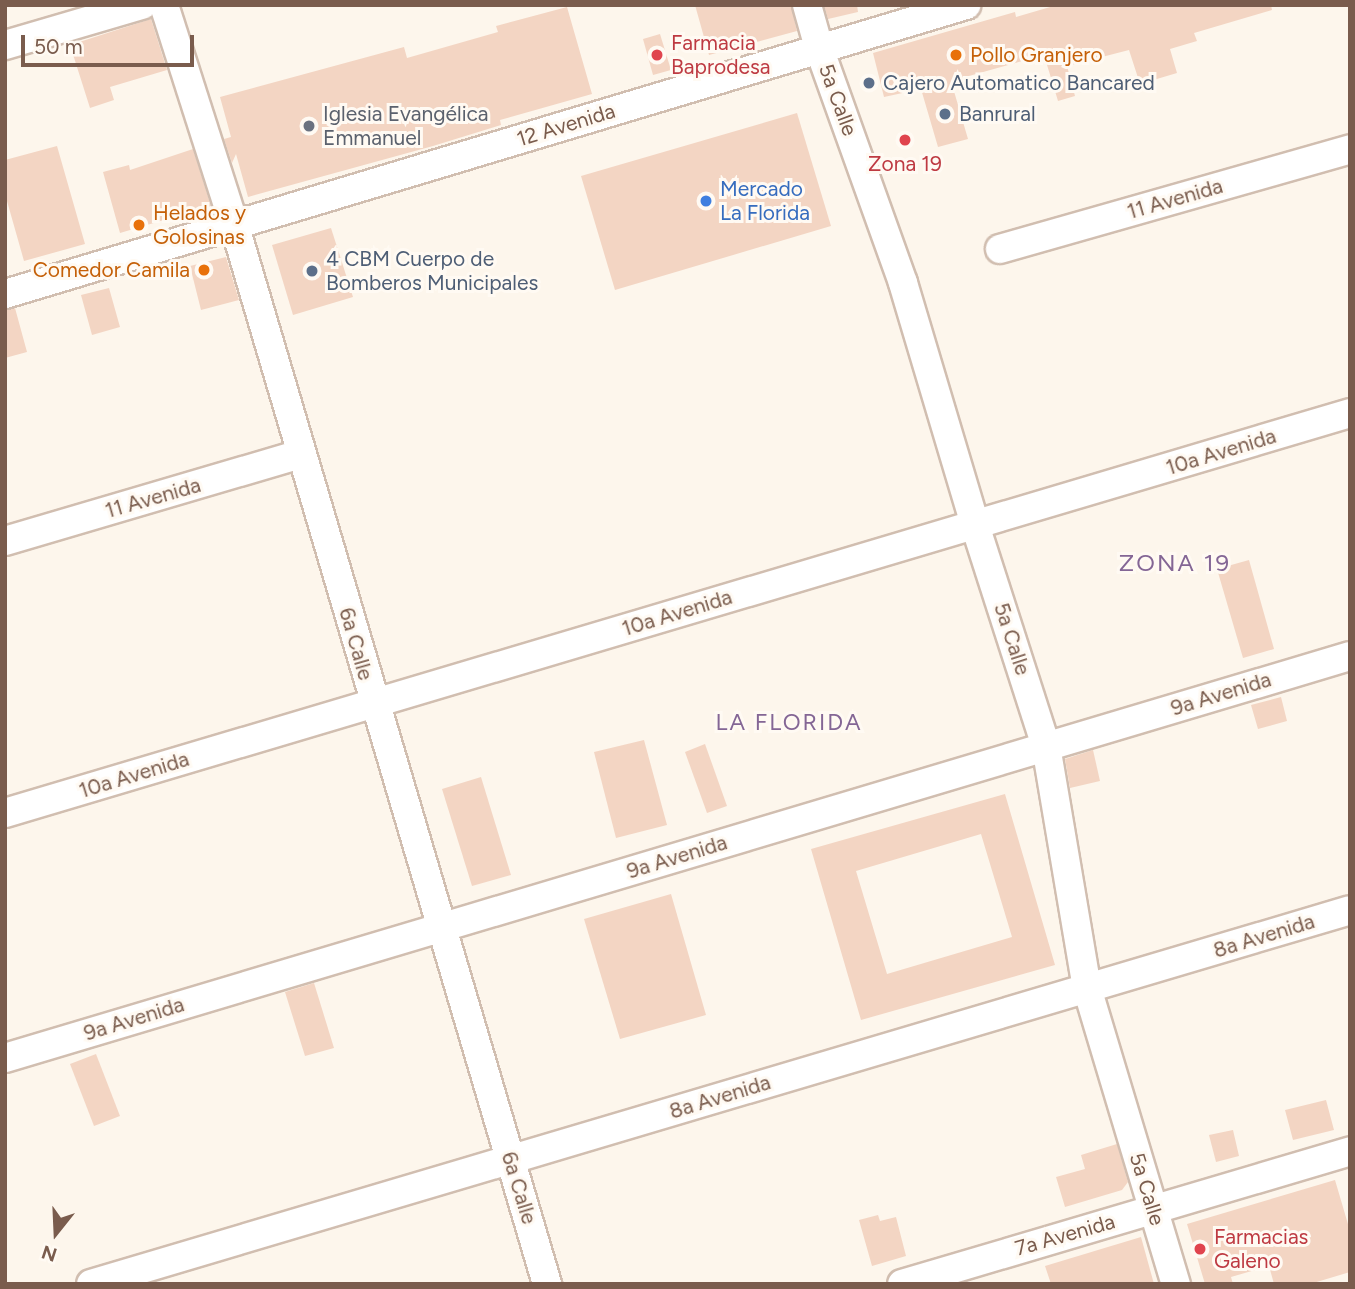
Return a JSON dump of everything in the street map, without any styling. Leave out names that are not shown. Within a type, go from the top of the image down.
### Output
[{"type":"street","points":[[5,45],[142,5]]},
{"type":"street","name":"6a Calle","points":[[164,5],[235,227],[547,1284]]},
{"type":"street","name":"5a Calle","points":[[807,5],[819,48],[903,283],[975,525],[1046,746],[1087,988],[1176,1284]]},
{"type":"street","name":"12 Avenida","points":[[5,294],[966,5]]},
{"type":"street","name":"11 Avenida","points":[[1000,249],[1350,149]]},
{"type":"street","name":"10a Avenida","points":[[5,813],[1350,413]]},
{"type":"street","name":"11 Avenida","points":[[5,541],[301,454]]},
{"type":"street","name":"9a Avenida","points":[[5,1058],[1350,656]]},
{"type":"street","name":"8a Avenida","points":[[91,1284],[1350,910]]},
{"type":"street","name":"7a Avenida","points":[[902,1284],[1350,1151]]},
{"type":"building","points":[[695,5],[791,5],[797,31],[709,55]]},
{"type":"building","points":[[824,5],[857,5],[858,12],[828,19]]},
{"type":"building","points":[[1057,5],[1271,5],[1272,10],[1194,33],[1197,41],[1170,49],[1177,73],[1140,84],[1129,50],[1067,66],[1075,96],[1058,101],[1044,55],[951,81],[968,139],[938,147],[921,89],[884,97],[873,53],[1015,12],[1016,17]]},
{"type":"building","points":[[567,7],[592,94],[500,120],[501,125],[433,146],[248,197],[236,154],[232,163],[224,139],[231,137],[220,97],[404,47],[407,58],[498,32],[496,26]]},
{"type":"building","points":[[151,19],[167,70],[110,87],[114,100],[90,108],[70,45]]},
{"type":"building","name":"Farmacia Baprodesa","points":[[660,34],[671,70],[653,75],[643,39]]},
{"type":"building","name":"Mercado La Florida","points":[[797,113],[831,226],[615,290],[581,176]]},
{"type":"building","points":[[57,146],[85,244],[24,261],[5,194],[5,160]]},
{"type":"building","points":[[193,149],[211,206],[120,233],[103,172],[129,165],[130,170]]},
{"type":"building","name":"4 CBM Cuerpo de Bomberos Municipales","points":[[331,228],[353,297],[293,315],[272,245]]},
{"type":"building","points":[[226,257],[239,300],[201,310],[190,266]]},
{"type":"building","points":[[109,288],[120,327],[92,335],[81,295]]},
{"type":"building","points":[[15,308],[27,352],[5,358],[5,310]]},
{"type":"building","points":[[1249,560],[1274,649],[1243,658],[1217,569]]},
{"type":"building","points":[[1281,697],[1287,721],[1258,729],[1251,705]]},
{"type":"building","points":[[644,740],[667,825],[616,838],[594,752]]},
{"type":"building","points":[[705,744],[727,806],[707,813],[685,752]]},
{"type":"building","points":[[1093,750],[1100,781],[1070,788],[1065,759]]},
{"type":"building","points":[[481,777],[511,875],[472,886],[442,789]]},
{"type":"building","points":[[1005,794],[1055,965],[861,1020],[811,849]],"holes":[[[981,834],[1012,937],[887,974],[856,871]]]},
{"type":"building","points":[[671,894],[706,1015],[620,1039],[584,919]]},
{"type":"building","points":[[314,983],[334,1048],[305,1056],[285,992]]},
{"type":"building","points":[[96,1054],[120,1116],[94,1126],[70,1064]]},
{"type":"building","points":[[1326,1100],[1334,1130],[1293,1140],[1285,1110]]},
{"type":"building","points":[[1233,1130],[1239,1156],[1216,1162],[1209,1135]]},
{"type":"building","points":[[1117,1144],[1128,1182],[1122,1190],[1065,1207],[1056,1177],[1085,1169],[1081,1155]]},
{"type":"building","points":[[1335,1180],[1350,1231],[1350,1272],[1310,1284],[1274,1284],[1269,1266],[1231,1277],[1233,1284],[1205,1284],[1187,1224]]},
{"type":"building","points":[[878,1215],[880,1221],[896,1217],[906,1256],[872,1266],[859,1220]]},
{"type":"building","points":[[1141,1237],[1154,1284],[1051,1284],[1045,1266]]},
{"type":"place","name":"Farmacia Baprodesa","points":[[657,55]]},
{"type":"place","name":"Pollo Granjero","points":[[956,55]]},
{"type":"place","name":"Cajero Automatico Bancared","points":[[869,83]]},
{"type":"place","name":"Banrural","points":[[945,114]]},
{"type":"place","name":"Iglesia Evangélica Emmanuel","points":[[309,126]]},
{"type":"place","name":"Zona 19","points":[[905,140]]},
{"type":"place","name":"Mercado La Florida","points":[[706,201]]},
{"type":"place","name":"Helados y Golosinas","points":[[139,225]]},
{"type":"place","name":"Comedor Camila","points":[[204,270]]},
{"type":"place","name":"4 CBM Cuerpo de Bomberos Municipales","points":[[312,271]]},
{"type":"place","name":"Farmacias Galeno","points":[[1200,1249]]},
{"type":"district","name":"ZONA 19","points":[[1175,563]]},
{"type":"district","name":"LA FLORIDA","points":[[789,722]]}]
